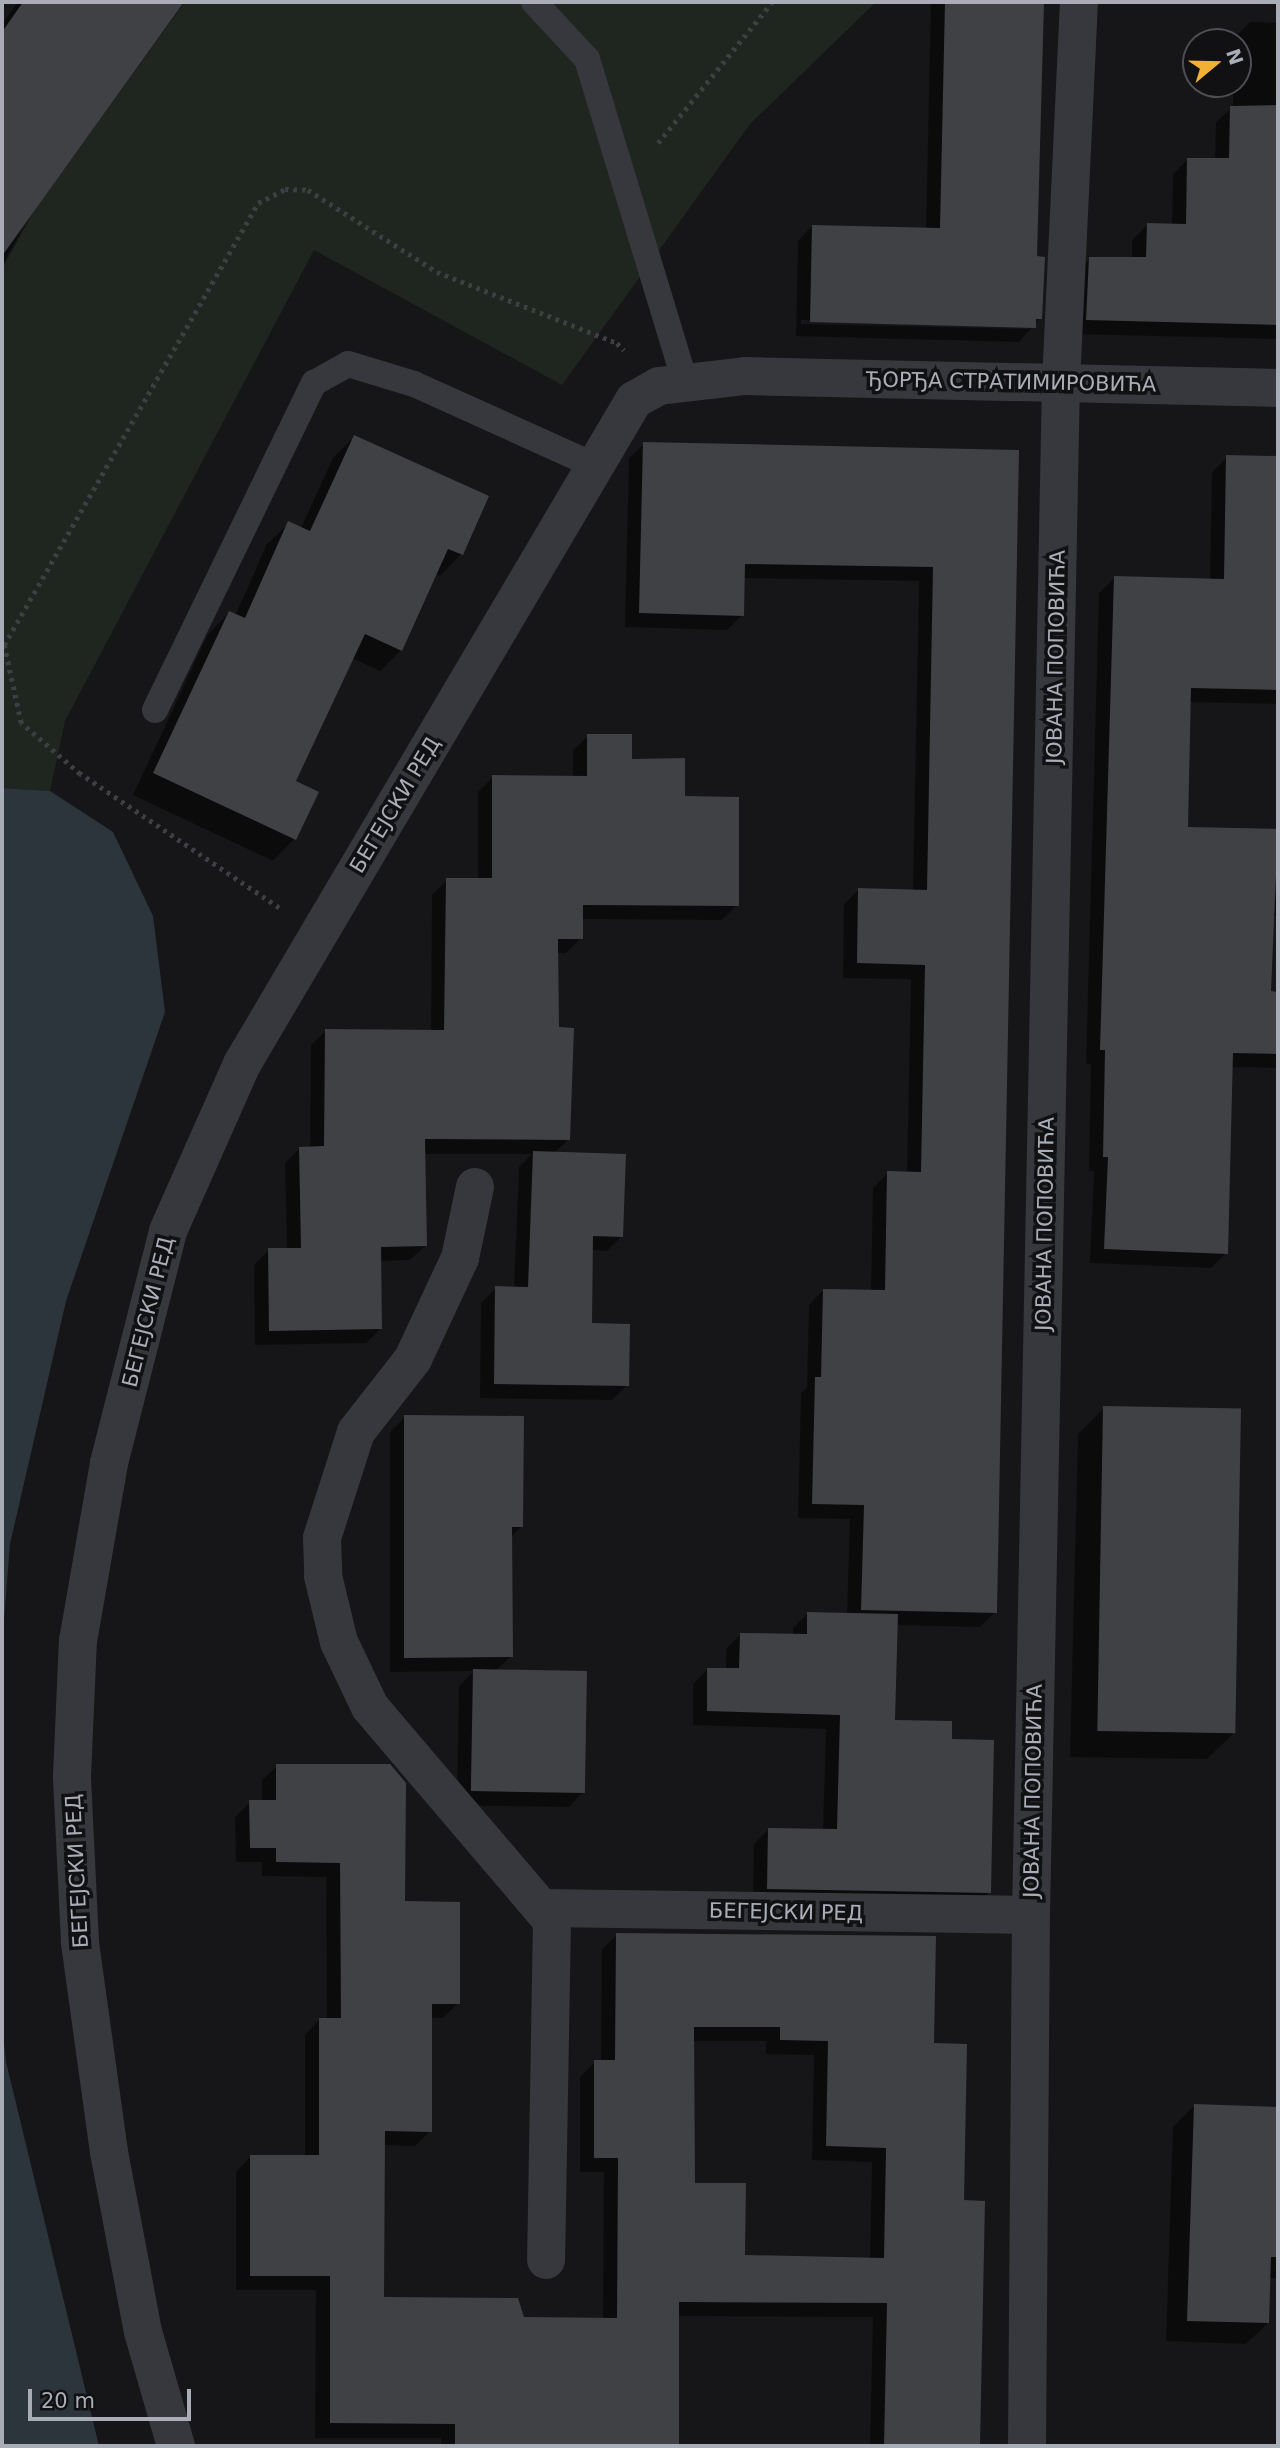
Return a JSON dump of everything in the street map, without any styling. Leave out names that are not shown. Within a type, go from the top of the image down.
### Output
[{"type":"street","name":"ЈОВАНА ПОПОВИЋА","points":[[1027,2446],[1031,1915],[1061,383],[1079,2]]},
{"type":"street","name":"ЂОРЂА СТРАТИМИРОВИЋА","points":[[745,376],[1278,388]]},
{"type":"street","name":"БЕГЕЈСКИ РЕД","points":[[176,2446],[143,2332],[126,2242],[80,1942],[72,1776],[78,1641],[109,1463],[168,1231],[242,1064],[634,400],[659,386],[745,376]]},
{"type":"street","points":[[475,1187],[460,1258],[413,1359],[356,1432],[322,1538],[323,1577],[339,1642],[370,1707],[552,1922],[546,2260]]},
{"type":"street","name":"БЕГЕЈСКИ РЕД","points":[[541,1908],[1031,1915]]},
{"type":"lane","points":[[534,2],[587,59],[627,181],[685,381]]},
{"type":"lane","points":[[155,710],[314,383],[348,364],[414,384],[596,466]]},
{"type":"path","points":[[627,181],[772,2]]},
{"type":"shaded area","points":[[185,2],[876,2],[750,124],[562,385],[314,250],[65,721],[50,791],[2,788],[2,269],[34,211]]},
{"type":"shaded area","points":[[2,788],[50,791],[113,832],[153,916],[165,1012],[66,1301],[10,1544],[2,1645]]},
{"type":"shaded area","points":[[2,2024],[6,2062],[99,2446],[2,2446]]},
{"type":"building","points":[[23,2],[184,2],[2,256],[2,32]]},
{"type":"building","points":[[945,2],[1044,2],[1037,256],[1045,257],[1042,319],[1036,319],[1036,328],[810,322],[812,225],[940,228]]},
{"type":"building","points":[[1278,105],[1278,325],[1086,320],[1089,257],[1146,257],[1147,223],[1186,224],[1187,158],[1229,158],[1230,106]]},
{"type":"building","points":[[354,435],[489,496],[463,555],[448,549],[402,651],[365,634],[296,781],[319,792],[296,840],[153,773],[229,611],[245,618],[288,521],[310,531]]},
{"type":"building","points":[[643,442],[1019,450],[997,1613],[861,1610],[864,1505],[812,1504],[815,1377],[821,1377],[823,1289],[885,1290],[887,1171],[921,1172],[925,965],[857,963],[858,888],[927,890],[933,567],[745,564],[744,616],[639,613]]},
{"type":"building","points":[[1226,455],[1278,456],[1278,690],[1191,688],[1188,827],[1278,829],[1271,991],[1278,992],[1278,1054],[1233,1053],[1228,1254],[1104,1249],[1108,1157],[1103,1157],[1105,1050],[1100,1050],[1114,576],[1224,579]]},
{"type":"building","points":[[587,734],[632,734],[632,759],[685,758],[685,796],[739,797],[739,906],[583,905],[583,939],[558,939],[559,1027],[574,1028],[570,1140],[425,1139],[427,1246],[381,1247],[382,1329],[269,1331],[268,1248],[301,1248],[299,1147],[324,1146],[325,1029],[444,1030],[446,878],[492,878],[492,775],[587,776]]},
{"type":"building","points":[[533,1151],[626,1154],[623,1237],[593,1236],[592,1323],[630,1324],[629,1386],[494,1384],[495,1286],[528,1287]]},
{"type":"building","points":[[1103,1406],[1241,1408],[1235,1733],[1097,1731]]},
{"type":"building","points":[[404,1415],[524,1416],[523,1527],[512,1527],[513,1657],[404,1658]]},
{"type":"building","points":[[807,1612],[898,1614],[895,1720],[952,1721],[952,1739],[994,1740],[991,1893],[767,1889],[768,1828],[837,1829],[840,1715],[707,1711],[707,1668],[739,1668],[740,1633],[807,1634]]},
{"type":"building","points":[[473,1669],[587,1671],[585,1793],[471,1791]]},
{"type":"building","points":[[276,1764],[390,1764],[406,1783],[405,1901],[460,1902],[460,2004],[432,2004],[432,2132],[385,2131],[384,2297],[518,2298],[524,2317],[617,2318],[618,2158],[594,2158],[594,2060],[615,2060],[616,1933],[936,1936],[934,2043],[967,2044],[964,2200],[985,2201],[980,2446],[884,2446],[887,2303],[679,2302],[679,2446],[455,2446],[455,2424],[330,2423],[330,2276],[250,2276],[250,2155],[319,2155],[319,2018],[341,2018],[340,1863],[276,1862],[276,1848],[250,1848],[249,1800],[276,1800]],"holes":[[[694,2027],[780,2027],[780,2040],[828,2041],[826,2146],[886,2148],[884,2258],[745,2255],[746,2183],[695,2183]]]},
{"type":"building","points":[[1194,2104],[1277,2107],[1278,2257],[1271,2257],[1269,2323],[1187,2321]]}]
